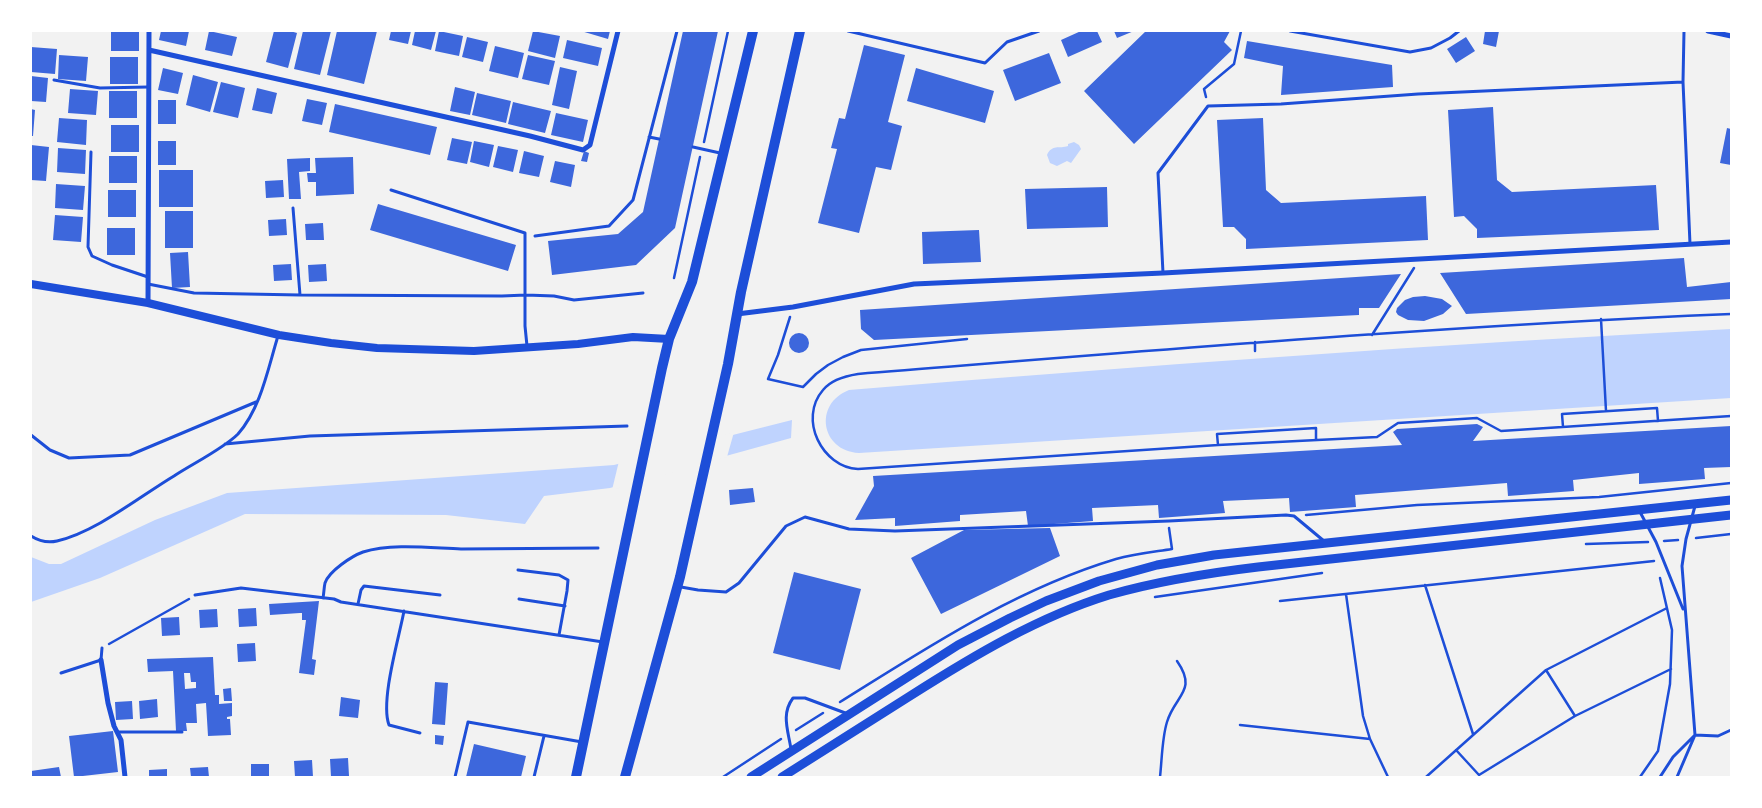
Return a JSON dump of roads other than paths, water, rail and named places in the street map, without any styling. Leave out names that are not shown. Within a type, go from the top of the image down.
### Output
[{"type":"main road","points":[[576,777],[662,368],[669,339],[692,282],[753,31]]},
{"type":"main road","points":[[626,774],[679,582],[800,31]]},
{"type":"main road","points":[[751,777],[975,635],[1028,609],[1091,584],[1138,570],[1188,559],[1731,500]]},
{"type":"main road","points":[[782,777],[967,660],[1036,624],[1108,596],[1175,579],[1230,570],[1731,515]]},
{"type":"street","points":[[148,303],[149,31]]},
{"type":"street","points":[[149,50],[530,136],[583,150],[590,145],[618,31]]},
{"type":"street","points":[[1708,31],[1731,36]]},
{"type":"street","points":[[737,314],[793,307],[914,284],[1163,273],[1731,242]]},
{"type":"street","points":[[31,284],[148,303],[279,335],[377,348],[474,351],[578,344],[633,337],[669,339]]},
{"type":"street","points":[[101,660],[108,703],[114,726],[121,740],[125,777]]},
{"type":"lane","points":[[535,236],[609,226],[633,200],[677,31]]},
{"type":"lane","points":[[848,31],[985,62],[1007,42],[1039,31]]},
{"type":"lane","points":[[1290,31],[1410,52],[1431,48],[1454,36],[1459,31]]},
{"type":"lane","points":[[1684,31],[1690,244]]},
{"type":"lane","points":[[54,80],[100,88],[149,87]]},
{"type":"lane","points":[[1163,273],[1158,174],[1208,106],[1281,104],[1418,94],[1684,82]]},
{"type":"lane","points":[[650,137],[659,139]]},
{"type":"lane","points":[[693,147],[723,154]]},
{"type":"lane","points":[[91,152],[88,247],[92,256],[112,266],[148,277]]},
{"type":"lane","points":[[391,190],[526,233],[527,348]]},
{"type":"lane","points":[[293,208],[300,295]]},
{"type":"lane","points":[[148,284],[194,292],[300,295],[526,295],[554,296],[574,300],[643,293]]},
{"type":"lane","points":[[31,536],[38,540],[51,542],[71,536],[103,521],[238,434],[246,423],[261,393],[279,335]]},
{"type":"lane","points":[[31,435],[50,450],[69,458],[130,455],[256,402]]},
{"type":"lane","points":[[225,444],[310,436],[627,426]]},
{"type":"lane","points":[[1677,777],[1695,734],[1684,612],[1682,566],[1686,539],[1696,504]]},
{"type":"lane","points":[[1639,511],[1656,542],[1684,612]]},
{"type":"lane","points":[[679,582],[698,590],[726,592],[739,583],[786,526],[804,517],[849,529],[895,531],[1286,515],[1294,516],[1326,543]]},
{"type":"lane","points":[[323,598],[326,581],[331,575],[347,560],[362,552],[411,548],[598,548]]},
{"type":"lane","points":[[518,570],[559,576],[568,580],[559,635]]},
{"type":"lane","points":[[358,604],[361,590],[364,586],[440,595]]},
{"type":"lane","points":[[194,596],[241,588],[323,598],[603,642]]},
{"type":"lane","points":[[518,599],[565,606]]},
{"type":"lane","points":[[404,611],[392,669],[387,718],[389,725],[420,733]]},
{"type":"lane","points":[[62,673],[101,660],[102,648]]},
{"type":"lane","points":[[791,751],[785,716],[787,705],[793,698],[805,698],[848,714]]},
{"type":"lane","points":[[455,777],[468,722],[584,742]]},
{"type":"lane","points":[[1695,734],[1718,736],[1731,730]]},
{"type":"lane","points":[[117,732],[182,732]]},
{"type":"lane","points":[[1660,777],[1673,757],[1695,734]]},
{"type":"lane","points":[[534,777],[544,736]]},
{"type":"water","points":[[1074,142],[1081,149],[1071,163],[1067,161],[1057,166],[1050,163],[1047,155],[1051,149],[1065,147]]},
{"type":"water","points":[[1731,329],[1731,398],[859,453],[846,450],[836,444],[826,426],[826,416],[830,405],[849,390],[1290,356],[1510,341]]},
{"type":"water","points":[[792,420],[791,438],[610,488],[544,496],[525,524],[446,515],[245,514],[100,578],[31,602],[31,557],[49,564],[61,564],[155,520],[227,493],[614,465]]}]
